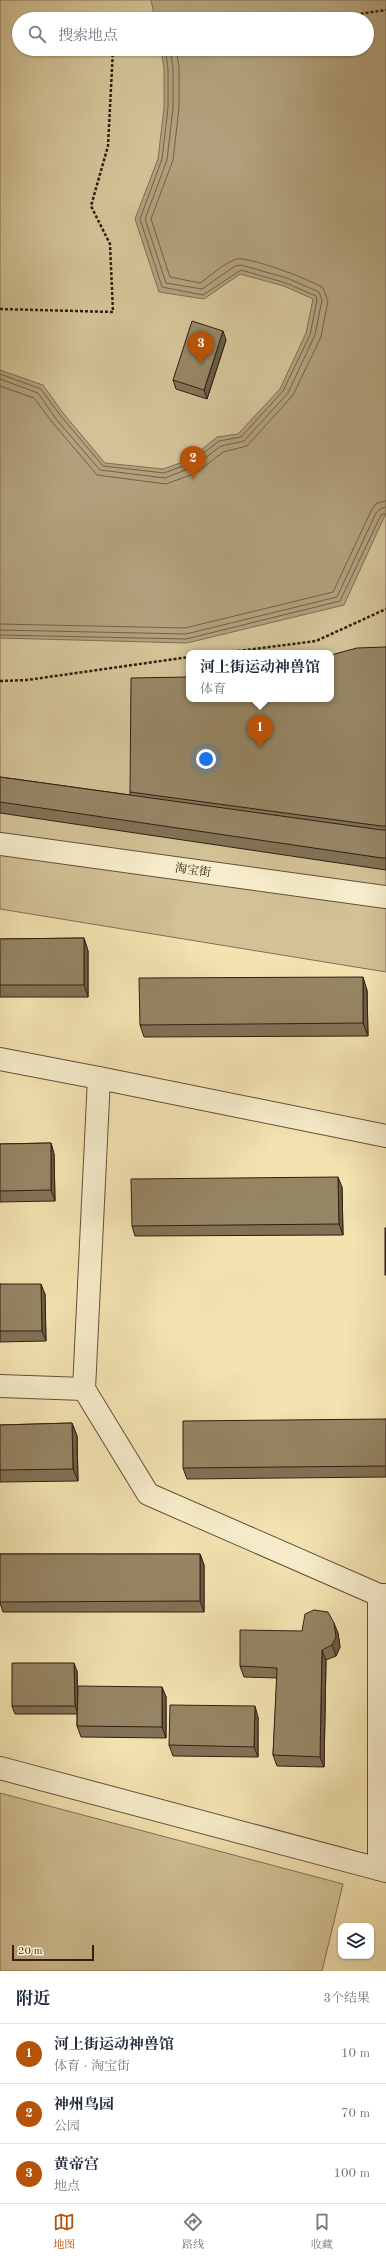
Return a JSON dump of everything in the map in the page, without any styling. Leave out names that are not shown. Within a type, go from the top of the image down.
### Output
[{"type":"street","name":"淘宝街","points":[[0,844],[386,897]]},
{"type":"street","points":[[0,1059],[386,1136]]},
{"type":"street","points":[[0,1768],[382,1870],[382,1595],[148,1494],[84,1389],[99,1078]]},
{"type":"street","points":[[0,1386],[84,1389]]},
{"type":"path","points":[[373,12],[386,10]]},
{"type":"path","points":[[0,309],[113,312],[110,244],[91,206],[108,146],[113,56]]},
{"type":"path","points":[[246,650],[316,641],[386,609]]},
{"type":"path","points":[[0,682],[27,680],[186,657]]},
{"type":"shaded area","points":[[0,0],[386,0],[386,972],[0,909]]},
{"type":"shaded area","points":[[0,1793],[343,1884],[322,1971],[0,1971]]},
{"type":"water","points":[[151,0],[386,0],[386,513],[344,605],[187,643],[0,638],[0,370],[43,385],[63,413],[105,463],[163,469],[189,460],[217,437],[238,434],[280,389],[306,333],[313,299],[284,286],[240,274],[204,299],[159,292],[135,219],[158,159],[164,108],[164,68],[162,56],[374,56],[374,12],[154,12]]},
{"type":"building","points":[[192,321],[223,331],[204,390],[173,380]]},
{"type":"building","points":[[386,647],[386,826],[130,792],[131,678],[186,677],[186,702],[334,702],[334,654],[357,648]]},
{"type":"building","points":[[0,777],[386,830],[386,858],[0,802]]},
{"type":"building","points":[[84,938],[84,985],[0,985],[0,939]]},
{"type":"building","points":[[363,977],[363,1023],[140,1025],[139,978]]},
{"type":"building","points":[[51,1143],[51,1190],[0,1191],[0,1144]]},
{"type":"building","points":[[338,1177],[339,1224],[132,1226],[131,1179]]},
{"type":"building","points":[[386,1228],[386,1275],[385,1275]]},
{"type":"building","points":[[0,1284],[41,1284],[42,1331],[0,1331]]},
{"type":"building","points":[[386,1419],[386,1466],[183,1468],[183,1421]]},
{"type":"building","points":[[72,1423],[73,1469],[0,1470],[0,1425]]},
{"type":"building","points":[[0,1554],[200,1554],[200,1601],[0,1602]]},
{"type":"building","points":[[314,1610],[328,1612],[334,1623],[336,1637],[332,1645],[322,1650],[320,1757],[273,1755],[277,1668],[240,1666],[240,1630],[302,1631],[305,1614]]},
{"type":"building","points":[[12,1663],[74,1663],[75,1706],[12,1706]]},
{"type":"building","points":[[78,1686],[162,1687],[162,1727],[77,1726]]},
{"type":"building","points":[[170,1705],[255,1706],[254,1747],[169,1745]]},
{"type":"place","name":"黄帝宫","points":[[201,364]]},
{"type":"place","name":"神州鸟园","points":[[193,479]]},
{"type":"place","name":"河上街运动神兽馆","points":[[260,748]]}]
